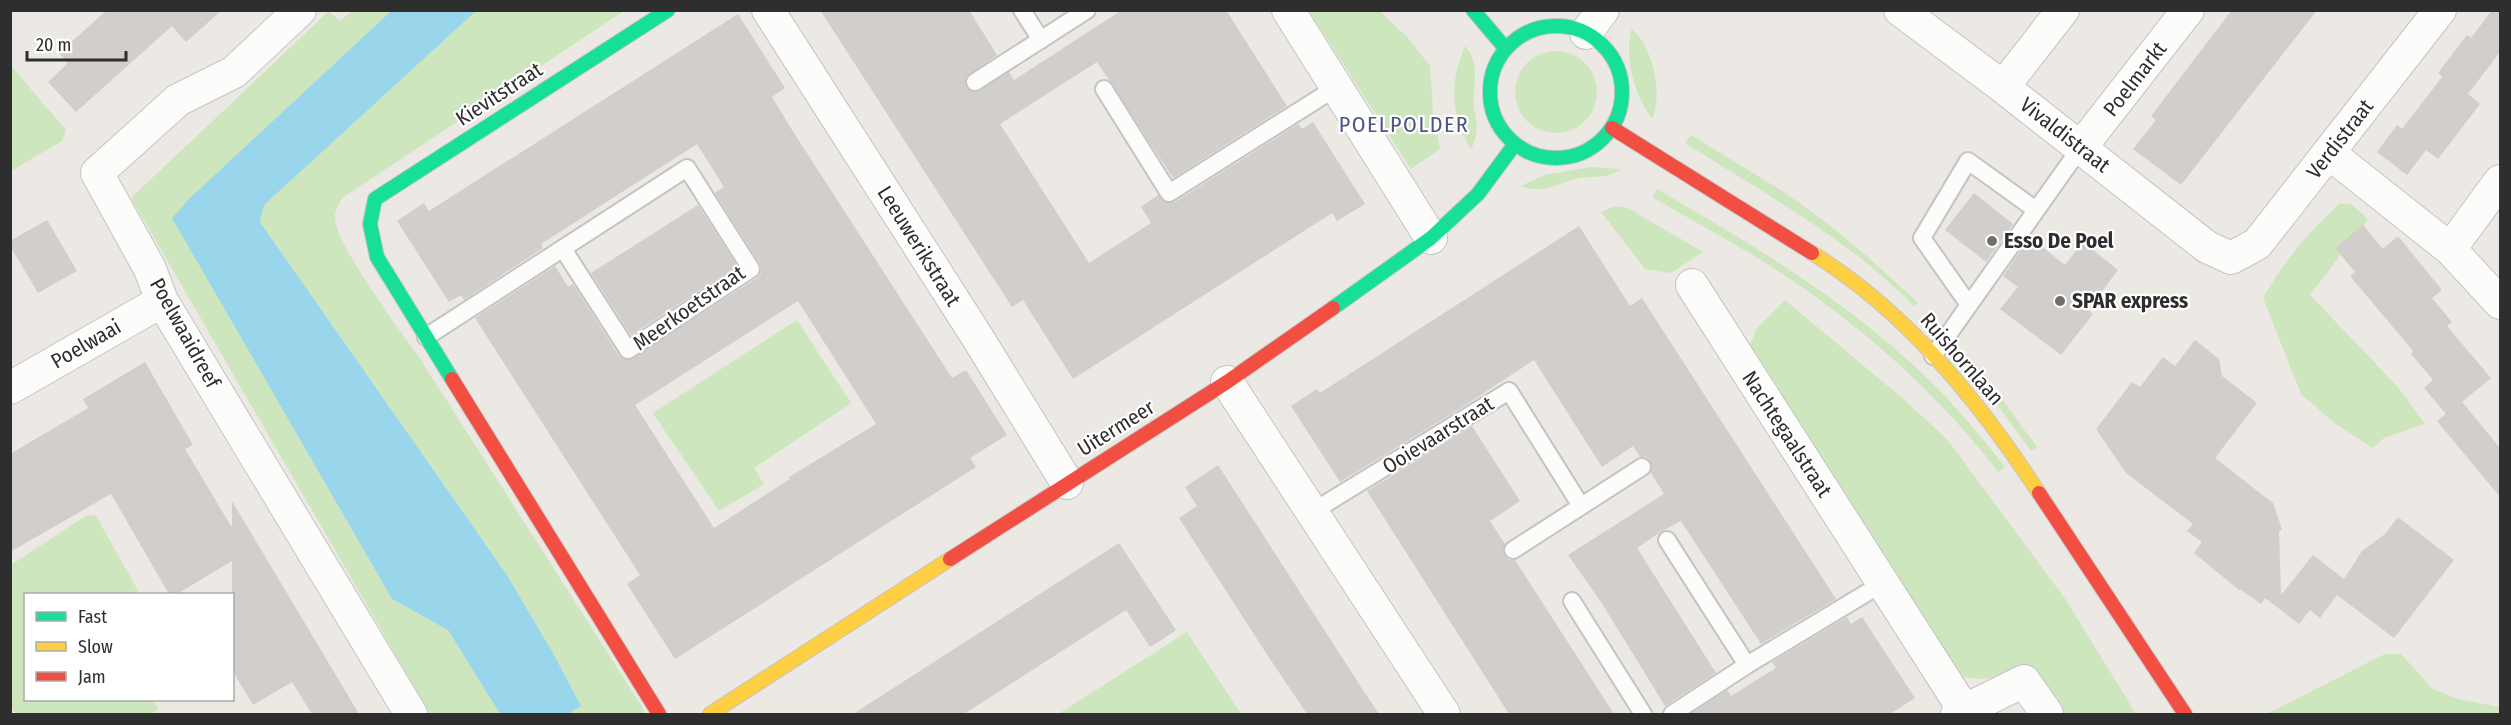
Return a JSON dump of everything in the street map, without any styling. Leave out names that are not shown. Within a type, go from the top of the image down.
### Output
[{"type":"street","name":"Poelwaaidreef","points":[[300,10],[234,72],[178,100],[97,173],[150,269],[162,301],[411,714]]},
{"type":"street","name":"Kievitstraat","points":[[426,337],[377,257],[370,224],[375,199],[668,10]]},
{"type":"street","points":[[1288,10],[1431,238]]},
{"type":"street","points":[[1473,10],[1506,49]]},
{"type":"street","name":"Vivaldistraat","points":[[1900,10],[2081,147],[2207,247],[2231,258]]},
{"type":"street","points":[[2003,87],[2062,10]]},
{"type":"street","name":"Poelmarkt","points":[[2081,147],[2188,10]]},
{"type":"street","name":"Verdistraat","points":[[2231,258],[2257,244],[2440,10]]},
{"type":"street","name":"Leeuwerikstraat","points":[[776,13],[1067,483]]},
{"type":"street","points":[[1595,22],[1620,75],[1621,108],[1612,128],[1588,151],[1556,159],[1534,155],[1515,144],[1498,123],[1490,98],[1494,72],[1506,49],[1520,37],[1544,27],[1570,27],[1595,22]]},
{"type":"street","name":"Ruishornlaan","points":[[1612,128],[1834,266],[1899,319],[1961,386],[2019,462],[2185,714]]},
{"type":"street","name":"Uitermeer","points":[[710,714],[1227,382],[1431,238],[1491,179],[1515,144]]},
{"type":"street","points":[[2329,153],[2450,249],[2500,303]]},
{"type":"street","points":[[2450,249],[2500,181]]},
{"type":"street","name":"Nachtegaalstraat","points":[[1692,285],[1883,583],[1961,712]]},
{"type":"street","name":"Poelwaai","points":[[10,388],[162,301]]},
{"type":"street","points":[[426,337],[659,714]]},
{"type":"street","points":[[1227,382],[1444,714]]},
{"type":"street","points":[[1961,712],[2024,681],[2047,714]]},
{"type":"lane","points":[[1022,10],[1041,40]]},
{"type":"lane","points":[[975,81],[1087,10]]},
{"type":"lane","points":[[1104,89],[1169,193],[1336,87]]},
{"type":"lane","points":[[1933,356],[2081,147]]},
{"type":"lane","points":[[1969,304],[1922,238],[1968,161],[2037,210]]},
{"type":"lane","name":"Meerkoetstraat","points":[[426,337],[687,168],[751,270],[628,350],[563,249]]},
{"type":"lane","name":"Ooievaarstraat","points":[[1312,512],[1509,391],[1581,506]]},
{"type":"lane","points":[[1513,550],[1642,467]]},
{"type":"lane","points":[[1667,540],[1747,665]]},
{"type":"lane","points":[[1672,714],[1747,665],[1883,583]]},
{"type":"lane","points":[[1572,601],[1643,714]]},
{"type":"green space","points":[[329,11],[340,21],[352,11],[391,11],[191,197],[173,219],[392,599],[448,630],[500,714],[430,714],[131,198]]},
{"type":"green space","points":[[476,11],[624,11],[342,198],[335,215],[337,227],[355,264],[419,357],[644,710],[643,714],[568,714],[581,706],[507,575],[260,222],[263,205]]},
{"type":"green space","points":[[1309,11],[1380,11],[1408,38],[1430,66],[1433,111],[1440,149],[1411,169]]},
{"type":"green space","points":[[1632,28],[1646,48],[1654,71],[1657,95],[1653,119],[1641,100],[1632,76],[1629,50]]},
{"type":"green space","points":[[1465,46],[1472,57],[1475,69],[1474,103],[1477,127],[1471,150],[1459,124],[1454,99],[1456,74]]},
{"type":"green space","points":[[1556,51],[1572,55],[1585,63],[1593,76],[1597,92],[1593,108],[1585,121],[1572,129],[1556,133],[1540,129],[1527,121],[1519,108],[1515,92],[1519,76],[1527,63],[1540,55]]},
{"type":"green space","points":[[11,66],[66,130],[62,141],[11,171]]},
{"type":"green space","points":[[1691,135],[1805,207],[1855,246],[1918,303],[1914,306],[1862,259],[1834,238],[1685,143]]},
{"type":"green space","points":[[1591,167],[1621,169],[1609,175],[1575,179],[1549,188],[1537,189],[1521,186],[1544,175]]},
{"type":"green space","points":[[1657,189],[1800,276],[1867,326],[1899,352],[1940,391],[1969,422],[2005,467],[1998,472],[1976,444],[1928,392],[1847,321],[1773,268],[1652,197]]},
{"type":"green space","points":[[2339,204],[2351,204],[2368,219],[2310,295],[2398,387],[2425,424],[2384,438],[2373,448],[2336,424],[2301,394],[2263,298],[2297,248]]},
{"type":"green space","points":[[1615,206],[1628,208],[1703,252],[1671,273],[1645,269],[1601,212]]},
{"type":"green space","points":[[1785,300],[1901,397],[1947,439],[2066,600],[2136,714],[2063,714],[2042,685],[2021,672],[1975,679],[1949,671],[1749,347],[1757,328]]},
{"type":"green space","points":[[797,320],[851,403],[754,468],[764,484],[719,511],[653,413]]},
{"type":"green space","points":[[1977,365],[2037,447],[2031,451],[1971,369]]},
{"type":"green space","points":[[87,515],[96,516],[139,593],[24,593],[24,701],[154,701],[159,710],[150,714],[16,714],[10,706],[11,565]]},
{"type":"green space","points":[[1187,632],[1241,714],[1058,714]]},
{"type":"green space","points":[[2385,654],[2401,654],[2433,689],[2458,699],[2500,707],[2500,714],[2266,714]]},
{"type":"water","points":[[391,11],[476,11],[264,205],[260,222],[507,575],[581,706],[568,714],[500,714],[448,630],[392,599],[172,218],[191,197]]},
{"type":"building","points":[[107,10],[222,10],[186,42],[172,26],[76,112],[48,82],[68,63],[59,53]]},
{"type":"building","points":[[820,10],[969,10],[997,55],[966,77],[966,87],[975,92],[1009,72],[1014,80],[1122,10],[1226,10],[1287,106],[1173,178],[1097,62],[1000,124],[1089,263],[1151,223],[1141,207],[1158,195],[1165,202],[1175,202],[1298,124],[1302,129],[1313,122],[1365,204],[1337,221],[1332,213],[1073,379],[1023,300],[1012,307]]},
{"type":"building","points":[[2232,10],[2317,10],[2181,185],[2133,149],[2156,120],[2151,116]]},
{"type":"building","points":[[2492,10],[2500,10],[2500,52],[2468,94],[2480,104],[2438,159],[2426,150],[2407,175],[2377,152],[2397,125],[2402,129],[2442,77],[2438,73],[2467,35],[2471,38]]},
{"type":"building","points":[[738,14],[785,88],[772,97],[792,130],[952,378],[966,370],[1007,435],[970,458],[976,467],[675,659],[627,584],[640,575],[475,318],[555,266],[568,287],[573,284],[619,356],[629,360],[757,278],[761,273],[760,264],[715,193],[724,187],[697,144],[541,244],[543,248],[464,300],[461,295],[449,302],[397,221],[424,203],[429,211]],"holes":[[[798,301],[876,424],[789,477],[790,479],[714,528],[635,405]]]},
{"type":"building","points":[[1974,193],[2013,224],[1986,262],[1945,230]]},
{"type":"building","points":[[698,205],[737,266],[631,335],[591,273]]},
{"type":"building","points":[[47,220],[77,271],[38,293],[10,246],[10,241]]},
{"type":"building","points":[[2363,225],[2383,249],[2398,236],[2442,290],[2432,298],[2452,322],[2447,326],[2491,378],[2462,402],[2500,448],[2500,497],[2437,421],[2446,414],[2424,388],[2433,380],[2411,354],[2413,351],[2350,276],[2355,272],[2335,248]]},
{"type":"building","points":[[1579,226],[1630,306],[1642,298],[1836,599],[1761,644],[1681,521],[1662,531],[1637,548],[1716,673],[1665,706],[1603,605],[1568,555],[1664,494],[1651,473],[1651,462],[1646,457],[1640,457],[1633,446],[1602,467],[1534,360],[1340,482],[1291,406],[1317,389],[1320,393]]},
{"type":"building","points":[[2030,237],[2065,265],[2083,242],[2118,270],[2088,310],[2093,314],[2061,355],[2000,309],[2018,287],[2003,276]]},
{"type":"building","points":[[2195,340],[2219,359],[2222,376],[2257,403],[2215,458],[2273,503],[2282,529],[2279,532],[2281,595],[2313,555],[2344,579],[2362,551],[2385,534],[2398,517],[2454,560],[2394,638],[2337,595],[2320,618],[2310,610],[2299,624],[2265,598],[2261,604],[2239,590],[2194,553],[2202,542],[2187,531],[2193,524],[2126,473],[2096,429],[2132,382],[2140,387],[2163,357],[2175,366]]},
{"type":"building","points":[[145,362],[193,445],[185,449],[231,526],[232,501],[359,714],[312,714],[292,682],[253,705],[234,673],[232,561],[179,593],[168,593],[111,494],[10,552],[10,454],[88,408],[83,399]]},
{"type":"building","points":[[1472,426],[1520,501],[1490,521],[1505,544],[1504,555],[1509,560],[1515,560],[1614,714],[1509,714],[1367,491]]},
{"type":"building","points":[[1218,465],[1379,714],[1307,714],[1266,653],[1179,518],[1197,506],[1185,487]]},
{"type":"building","points":[[1119,543],[1176,630],[1163,639],[1150,647],[1126,610],[964,714],[853,714]]},
{"type":"building","points":[[1847,617],[1851,624],[1862,617],[1915,698],[1890,714],[1690,714],[1727,690],[1731,696],[1776,668],[1772,662]]},
{"type":"traffic: fast","points":[[452,379],[377,257],[370,224],[375,199],[668,10]]},
{"type":"traffic: fast","points":[[1473,10],[1506,49]]},
{"type":"traffic: fast","points":[[1556,26],[1581,31],[1603,45],[1617,67],[1622,92],[1617,117],[1603,139],[1581,153],[1556,158],[1531,153],[1509,139],[1495,117],[1490,92],[1495,67],[1509,45],[1531,31],[1556,26]]},
{"type":"traffic: fast","points":[[1333,308],[1431,238],[1478,194],[1515,144]]},
{"type":"traffic: slow","points":[[1812,253],[1879,302],[1938,360],[1966,392],[2039,493]]},
{"type":"traffic: slow","points":[[710,714],[950,559]]},
{"type":"traffic: jam","points":[[1612,128],[1812,253]]},
{"type":"traffic: jam","points":[[950,559],[1227,382],[1333,308]]},
{"type":"traffic: jam","points":[[452,379],[659,714]]},
{"type":"traffic: jam","points":[[2039,493],[2185,714]]},
{"type":"place","name":"Esso De Poel","points":[[1992,241]]},
{"type":"place","name":"SPAR express","points":[[2060,301]]},
{"type":"district","name":"POELPOLDER","points":[[1404,124]]}]
